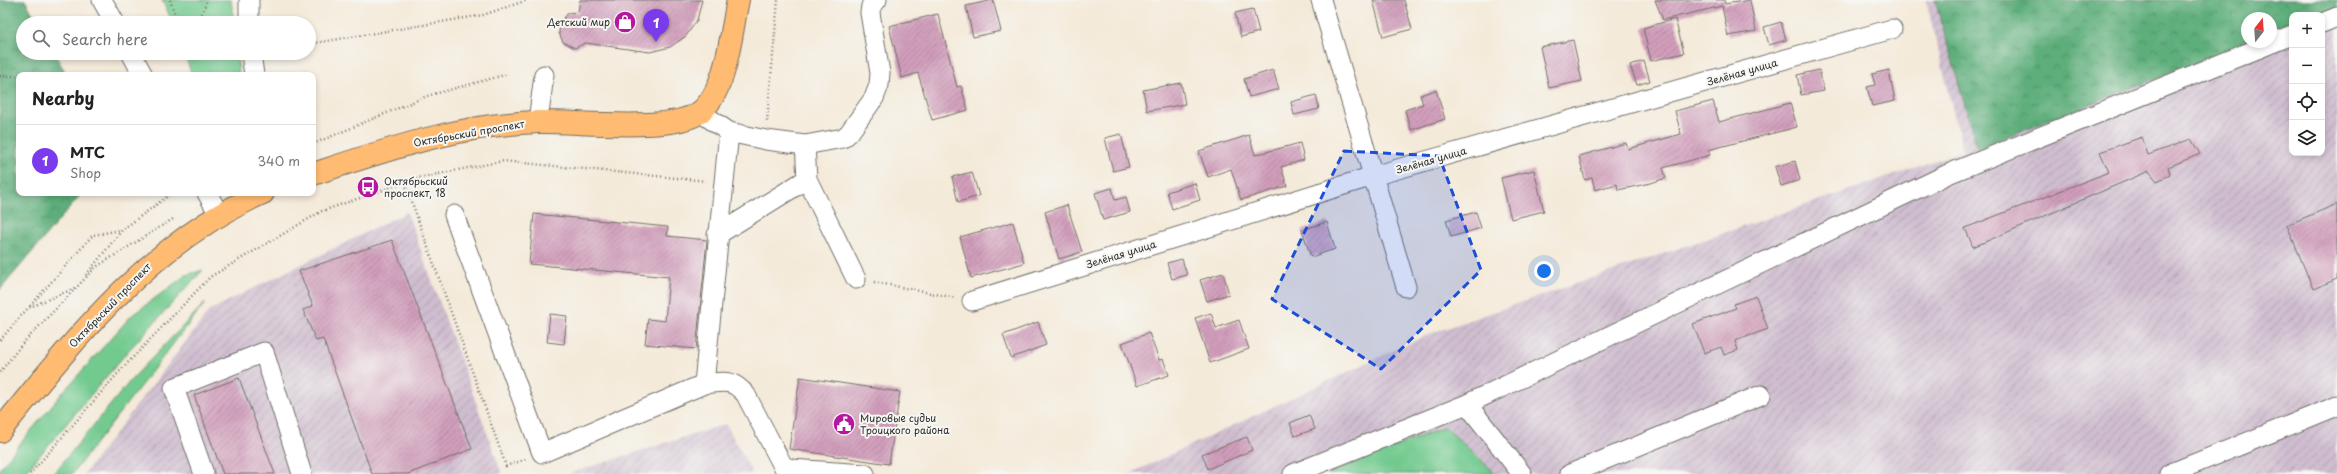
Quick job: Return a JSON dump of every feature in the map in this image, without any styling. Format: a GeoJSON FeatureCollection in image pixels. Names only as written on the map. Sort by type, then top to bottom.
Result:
{"type":"FeatureCollection","features":[{"type":"Feature","properties":{"kind":"main road"},"geometry":{"type":"LineString","coordinates":[[700,112],[713,99],[721,78],[738,0]]}},
{"type":"Feature","properties":{"kind":"main road","name":"Октябрьский проспект"},"geometry":{"type":"LineString","coordinates":[[316,173],[410,143],[495,126],[538,122],[660,123],[684,120],[700,112]]}},
{"type":"Feature","properties":{"kind":"main road","name":"Октябрьский проспект"},"geometry":{"type":"LineString","coordinates":[[0,431],[74,340],[151,262],[237,204],[256,196]]}},
{"type":"Feature","properties":{"kind":"street"},"geometry":{"type":"LineString","coordinates":[[102,0],[111,16]]}},
{"type":"Feature","properties":{"kind":"street"},"geometry":{"type":"LineString","coordinates":[[249,0],[249,16]]}},
{"type":"Feature","properties":{"kind":"street"},"geometry":{"type":"LineString","coordinates":[[700,112],[729,132],[766,140],[806,145],[842,138],[849,133],[874,98],[879,85],[880,73],[870,14],[871,6],[877,0]]}},
{"type":"Feature","properties":{"kind":"street"},"geometry":{"type":"LineString","coordinates":[[1321,0],[1406,287]]}},
{"type":"Feature","properties":{"kind":"street"},"geometry":{"type":"LineString","coordinates":[[2325,22],[2337,17]]}},
{"type":"Feature","properties":{"kind":"street","name":"Зелёная улица"},"geometry":{"type":"LineString","coordinates":[[972,301],[1373,176],[1892,30]]}},
{"type":"Feature","properties":{"kind":"street"},"geometry":{"type":"LineString","coordinates":[[1293,474],[1467,404],[1948,174],[2289,36]]}},
{"type":"Feature","properties":{"kind":"street"},"geometry":{"type":"LineString","coordinates":[[135,60],[141,72]]}},
{"type":"Feature","properties":{"kind":"street"},"geometry":{"type":"LineString","coordinates":[[252,60],[254,72]]}},
{"type":"Feature","properties":{"kind":"street"},"geometry":{"type":"LineString","coordinates":[[538,122],[544,75]]}},
{"type":"Feature","properties":{"kind":"street"},"geometry":{"type":"LineString","coordinates":[[704,384],[717,235],[729,132]]}},
{"type":"Feature","properties":{"kind":"street"},"geometry":{"type":"LineString","coordinates":[[806,145],[807,180],[856,279]]}},
{"type":"Feature","properties":{"kind":"street"},"geometry":{"type":"LineString","coordinates":[[717,235],[807,180]]}},
{"type":"Feature","properties":{"kind":"street"},"geometry":{"type":"LineString","coordinates":[[209,196],[220,216]]}},
{"type":"Feature","properties":{"kind":"street"},"geometry":{"type":"LineString","coordinates":[[454,215],[542,453],[704,384],[725,381],[737,385],[746,395],[783,466],[791,469],[865,474]]}},
{"type":"Feature","properties":{"kind":"street"},"geometry":{"type":"LineString","coordinates":[[204,474],[174,388],[264,352],[302,474]]}},
{"type":"Feature","properties":{"kind":"street"},"geometry":{"type":"LineString","coordinates":[[1570,474],[1761,395]]}},
{"type":"Feature","properties":{"kind":"street"},"geometry":{"type":"LineString","coordinates":[[1467,404],[1522,474]]}},
{"type":"Feature","properties":{"kind":"street"},"geometry":{"type":"LineString","coordinates":[[2169,474],[2337,406]]}},
{"type":"Feature","properties":{"kind":"path"},"geometry":{"type":"LineString","coordinates":[[170,0],[176,16]]}},
{"type":"Feature","properties":{"kind":"path"},"geometry":{"type":"LineString","coordinates":[[201,16],[207,0]]}},
{"type":"Feature","properties":{"kind":"path"},"geometry":{"type":"LineString","coordinates":[[316,43],[484,15],[528,0]]}},
{"type":"Feature","properties":{"kind":"path"},"geometry":{"type":"LineString","coordinates":[[766,140],[778,0]]}},
{"type":"Feature","properties":{"kind":"path"},"geometry":{"type":"LineString","coordinates":[[316,143],[427,96],[508,74]]}},
{"type":"Feature","properties":{"kind":"path"},"geometry":{"type":"LineString","coordinates":[[0,76],[16,76]]}},
{"type":"Feature","properties":{"kind":"path"},"geometry":{"type":"LineString","coordinates":[[30,474],[120,371],[210,277],[322,211],[405,183],[503,161],[723,182]]}},
{"type":"Feature","properties":{"kind":"path"},"geometry":{"type":"LineString","coordinates":[[405,183],[506,466],[542,453]]}},
{"type":"Feature","properties":{"kind":"path"},"geometry":{"type":"LineString","coordinates":[[28,308],[77,287],[122,230],[168,196]]}},
{"type":"Feature","properties":{"kind":"path"},"geometry":{"type":"LineString","coordinates":[[0,372],[23,343],[96,267],[176,218]]}},
{"type":"Feature","properties":{"kind":"path"},"geometry":{"type":"LineString","coordinates":[[0,340],[94,235],[122,230]]}},
{"type":"Feature","properties":{"kind":"path"},"geometry":{"type":"LineString","coordinates":[[856,279],[972,301]]}},
{"type":"Feature","properties":{"kind":"highlighted area"},"geometry":{"type":"Polygon","coordinates":[[[1344,151],[1439,156],[1481,270],[1381,369],[1272,299],[1344,151]]]}},
{"type":"Feature","properties":{"kind":"shaded area"},"geometry":{"type":"Polygon","coordinates":[[[1926,0],[2337,0],[2337,474],[1129,474],[1429,334],[1963,151],[1926,0]]]}},
{"type":"Feature","properties":{"kind":"shaded area"},"geometry":{"type":"Polygon","coordinates":[[[407,212],[502,474],[84,474],[210,310],[407,212]]]}},
{"type":"Feature","properties":{"kind":"shaded area"},"geometry":{"type":"Polygon","coordinates":[[[726,424],[753,474],[568,474],[624,456],[726,424]]]}},
{"type":"Feature","properties":{"kind":"green space"},"geometry":{"type":"Polygon","coordinates":[[[0,0],[25,0],[34,16],[16,16],[16,60],[58,60],[65,72],[16,72],[16,196],[79,196],[0,290],[0,0]]]}},
{"type":"Feature","properties":{"kind":"green space"},"geometry":{"type":"Polygon","coordinates":[[[162,0],[231,0],[233,16],[170,16],[162,0]]]}},
{"type":"Feature","properties":{"kind":"green space"},"geometry":{"type":"Polygon","coordinates":[[[1935,0],[2337,0],[2337,9],[2325,14],[2325,12],[2289,12],[2289,27],[2277,32],[2277,12],[2241,12],[2241,46],[1977,148],[1935,0]]]}},
{"type":"Feature","properties":{"kind":"green space"},"geometry":{"type":"Polygon","coordinates":[[[187,60],[238,60],[239,72],[191,72],[187,60]]]}},
{"type":"Feature","properties":{"kind":"green space"},"geometry":{"type":"Polygon","coordinates":[[[203,270],[129,350],[24,474],[0,474],[0,468],[63,392],[131,316],[186,275],[203,270]]]}},
{"type":"Feature","properties":{"kind":"green space"},"geometry":{"type":"Polygon","coordinates":[[[205,303],[72,474],[53,474],[131,380],[205,303]]]}},
{"type":"Feature","properties":{"kind":"green space"},"geometry":{"type":"Polygon","coordinates":[[[1445,427],[1496,474],[1327,474],[1445,427]]]}},
{"type":"Feature","properties":{"kind":"building"},"geometry":{"type":"Polygon","coordinates":[[[580,0],[702,0],[697,20],[686,36],[670,47],[650,52],[585,43],[575,48],[563,42],[559,33],[560,23],[568,13],[578,12],[580,0]]]}},
{"type":"Feature","properties":{"kind":"building"},"geometry":{"type":"Polygon","coordinates":[[[993,0],[1001,31],[973,37],[966,6],[993,0]]]}},
{"type":"Feature","properties":{"kind":"building"},"geometry":{"type":"Polygon","coordinates":[[[1373,0],[1404,0],[1412,29],[1383,37],[1373,0]]]}},
{"type":"Feature","properties":{"kind":"building"},"geometry":{"type":"Polygon","coordinates":[[[1655,0],[1724,0],[1725,4],[1750,0],[1756,31],[1728,36],[1722,6],[1663,20],[1655,0]]]}},
{"type":"Feature","properties":{"kind":"building"},"geometry":{"type":"Polygon","coordinates":[[[1253,9],[1259,32],[1241,37],[1235,13],[1253,9]]]}},
{"type":"Feature","properties":{"kind":"building"},"geometry":{"type":"Polygon","coordinates":[[[938,14],[957,87],[961,86],[968,110],[932,120],[918,73],[902,78],[889,26],[938,14]]]}},
{"type":"Feature","properties":{"kind":"building"},"geometry":{"type":"Polygon","coordinates":[[[1675,19],[1684,53],[1651,61],[1643,28],[1675,19]]]}},
{"type":"Feature","properties":{"kind":"building"},"geometry":{"type":"Polygon","coordinates":[[[1781,22],[1786,40],[1769,45],[1764,27],[1781,22]]]}},
{"type":"Feature","properties":{"kind":"building"},"geometry":{"type":"Polygon","coordinates":[[[1573,40],[1582,81],[1549,88],[1540,47],[1573,40]]]}},
{"type":"Feature","properties":{"kind":"building"},"geometry":{"type":"Polygon","coordinates":[[[1644,61],[1650,81],[1637,85],[1630,65],[1644,61]]]}},
{"type":"Feature","properties":{"kind":"building"},"geometry":{"type":"Polygon","coordinates":[[[1273,70],[1279,89],[1249,97],[1244,79],[1273,70]]]}},
{"type":"Feature","properties":{"kind":"building"},"geometry":{"type":"Polygon","coordinates":[[[1819,70],[1824,91],[1801,95],[1797,75],[1819,70]]]}},
{"type":"Feature","properties":{"kind":"building"},"geometry":{"type":"Polygon","coordinates":[[[1889,70],[1895,101],[1872,106],[1867,87],[1875,85],[1872,74],[1889,70]]]}},
{"type":"Feature","properties":{"kind":"building"},"geometry":{"type":"Polygon","coordinates":[[[1181,83],[1185,104],[1147,111],[1143,90],[1181,83]]]}},
{"type":"Feature","properties":{"kind":"building"},"geometry":{"type":"Polygon","coordinates":[[[1436,90],[1445,119],[1411,130],[1405,110],[1423,104],[1420,95],[1436,90]]]}},
{"type":"Feature","properties":{"kind":"building"},"geometry":{"type":"Polygon","coordinates":[[[1316,95],[1319,109],[1294,115],[1291,102],[1316,95]]]}},
{"type":"Feature","properties":{"kind":"building"},"geometry":{"type":"Polygon","coordinates":[[[1713,101],[1719,122],[1790,103],[1797,127],[1708,150],[1710,155],[1663,168],[1666,178],[1651,183],[1618,190],[1617,184],[1595,190],[1592,178],[1585,180],[1579,156],[1626,143],[1628,149],[1681,134],[1675,111],[1713,101]]]}},
{"type":"Feature","properties":{"kind":"building"},"geometry":{"type":"Polygon","coordinates":[[[1121,134],[1129,167],[1113,171],[1105,138],[1121,134]]]}},
{"type":"Feature","properties":{"kind":"building"},"geometry":{"type":"Polygon","coordinates":[[[1249,135],[1255,155],[1300,143],[1304,160],[1281,167],[1287,186],[1241,200],[1231,169],[1208,177],[1199,151],[1249,135]]]}},
{"type":"Feature","properties":{"kind":"building"},"geometry":{"type":"Polygon","coordinates":[[[2142,137],[2148,155],[2191,139],[2200,154],[2168,167],[2170,175],[2157,181],[2149,171],[1973,247],[1965,228],[2109,172],[2100,152],[2142,137]]]}},
{"type":"Feature","properties":{"kind":"building"},"geometry":{"type":"Polygon","coordinates":[[[1795,161],[1800,180],[1781,186],[1775,167],[1795,161]]]}},
{"type":"Feature","properties":{"kind":"building"},"geometry":{"type":"Polygon","coordinates":[[[1534,170],[1544,211],[1511,219],[1501,178],[1534,170]]]}},
{"type":"Feature","properties":{"kind":"building"},"geometry":{"type":"Polygon","coordinates":[[[972,172],[979,196],[958,202],[952,177],[972,172]]]}},
{"type":"Feature","properties":{"kind":"building"},"geometry":{"type":"Polygon","coordinates":[[[1195,183],[1200,200],[1172,209],[1167,192],[1195,183]]]}},
{"type":"Feature","properties":{"kind":"building"},"geometry":{"type":"Polygon","coordinates":[[[1112,188],[1115,200],[1126,197],[1130,212],[1103,220],[1095,193],[1112,188]]]}},
{"type":"Feature","properties":{"kind":"building"},"geometry":{"type":"Polygon","coordinates":[[[2337,204],[2337,279],[2313,289],[2287,225],[2337,204]]]}},
{"type":"Feature","properties":{"kind":"building"},"geometry":{"type":"Polygon","coordinates":[[[1067,205],[1082,252],[1059,259],[1045,212],[1067,205]]]}},
{"type":"Feature","properties":{"kind":"building"},"geometry":{"type":"Polygon","coordinates":[[[1476,212],[1481,228],[1451,237],[1446,220],[1476,212]]]}},
{"type":"Feature","properties":{"kind":"building"},"geometry":{"type":"Polygon","coordinates":[[[534,214],[668,227],[667,236],[707,240],[696,349],[645,344],[648,319],[665,321],[669,277],[529,264],[534,214]]]}},
{"type":"Feature","properties":{"kind":"building"},"geometry":{"type":"Polygon","coordinates":[[[1013,222],[1024,263],[971,278],[960,237],[1013,222]]]}},
{"type":"Feature","properties":{"kind":"building"},"geometry":{"type":"Polygon","coordinates":[[[1327,222],[1335,249],[1311,257],[1302,230],[1327,222]]]}},
{"type":"Feature","properties":{"kind":"building"},"geometry":{"type":"Polygon","coordinates":[[[392,240],[472,449],[408,474],[372,474],[323,339],[316,341],[303,310],[313,306],[299,271],[392,240]]]}},
{"type":"Feature","properties":{"kind":"building"},"geometry":{"type":"Polygon","coordinates":[[[1182,259],[1187,275],[1172,279],[1167,263],[1182,259]]]}},
{"type":"Feature","properties":{"kind":"building"},"geometry":{"type":"Polygon","coordinates":[[[1223,273],[1229,294],[1207,301],[1200,280],[1223,273]]]}},
{"type":"Feature","properties":{"kind":"building"},"geometry":{"type":"Polygon","coordinates":[[[1756,296],[1768,329],[1735,341],[1738,350],[1724,355],[1721,347],[1704,353],[1693,324],[1736,308],[1734,304],[1756,296]]]}},
{"type":"Feature","properties":{"kind":"building"},"geometry":{"type":"Polygon","coordinates":[[[1211,313],[1216,328],[1239,320],[1249,349],[1210,363],[1195,318],[1211,313]]]}},
{"type":"Feature","properties":{"kind":"building"},"geometry":{"type":"Polygon","coordinates":[[[550,314],[567,316],[564,344],[547,342],[550,314]]]}},
{"type":"Feature","properties":{"kind":"building"},"geometry":{"type":"Polygon","coordinates":[[[1038,322],[1046,345],[1011,358],[1003,335],[1038,322]]]}},
{"type":"Feature","properties":{"kind":"building"},"geometry":{"type":"Polygon","coordinates":[[[1149,333],[1159,360],[1163,359],[1169,375],[1137,386],[1122,343],[1149,333]]]}},
{"type":"Feature","properties":{"kind":"building"},"geometry":{"type":"Polygon","coordinates":[[[800,377],[900,392],[889,464],[789,449],[800,377]]]}},
{"type":"Feature","properties":{"kind":"building"},"geometry":{"type":"Polygon","coordinates":[[[239,378],[275,474],[223,474],[194,395],[239,378]]]}},
{"type":"Feature","properties":{"kind":"building"},"geometry":{"type":"Polygon","coordinates":[[[1309,415],[1315,429],[1295,436],[1290,423],[1309,415]]]}},
{"type":"Feature","properties":{"kind":"building"},"geometry":{"type":"Polygon","coordinates":[[[1247,437],[1252,450],[1208,469],[1202,454],[1247,437]]]}},
{"type":"Feature","properties":{"kind":"place","name":"Детский мир"},"geometry":{"type":"Point","coordinates":[625,22]}},
{"type":"Feature","properties":{"kind":"place","name":"МТС"},"geometry":{"type":"Point","coordinates":[656,42]}},
{"type":"Feature","properties":{"kind":"place","name":"Октябрьский проспект, 18"},"geometry":{"type":"Point","coordinates":[368,187]}},
{"type":"Feature","properties":{"kind":"place","name":"Мировые судьи Троицкого района"},"geometry":{"type":"Point","coordinates":[844,424]}}]}
